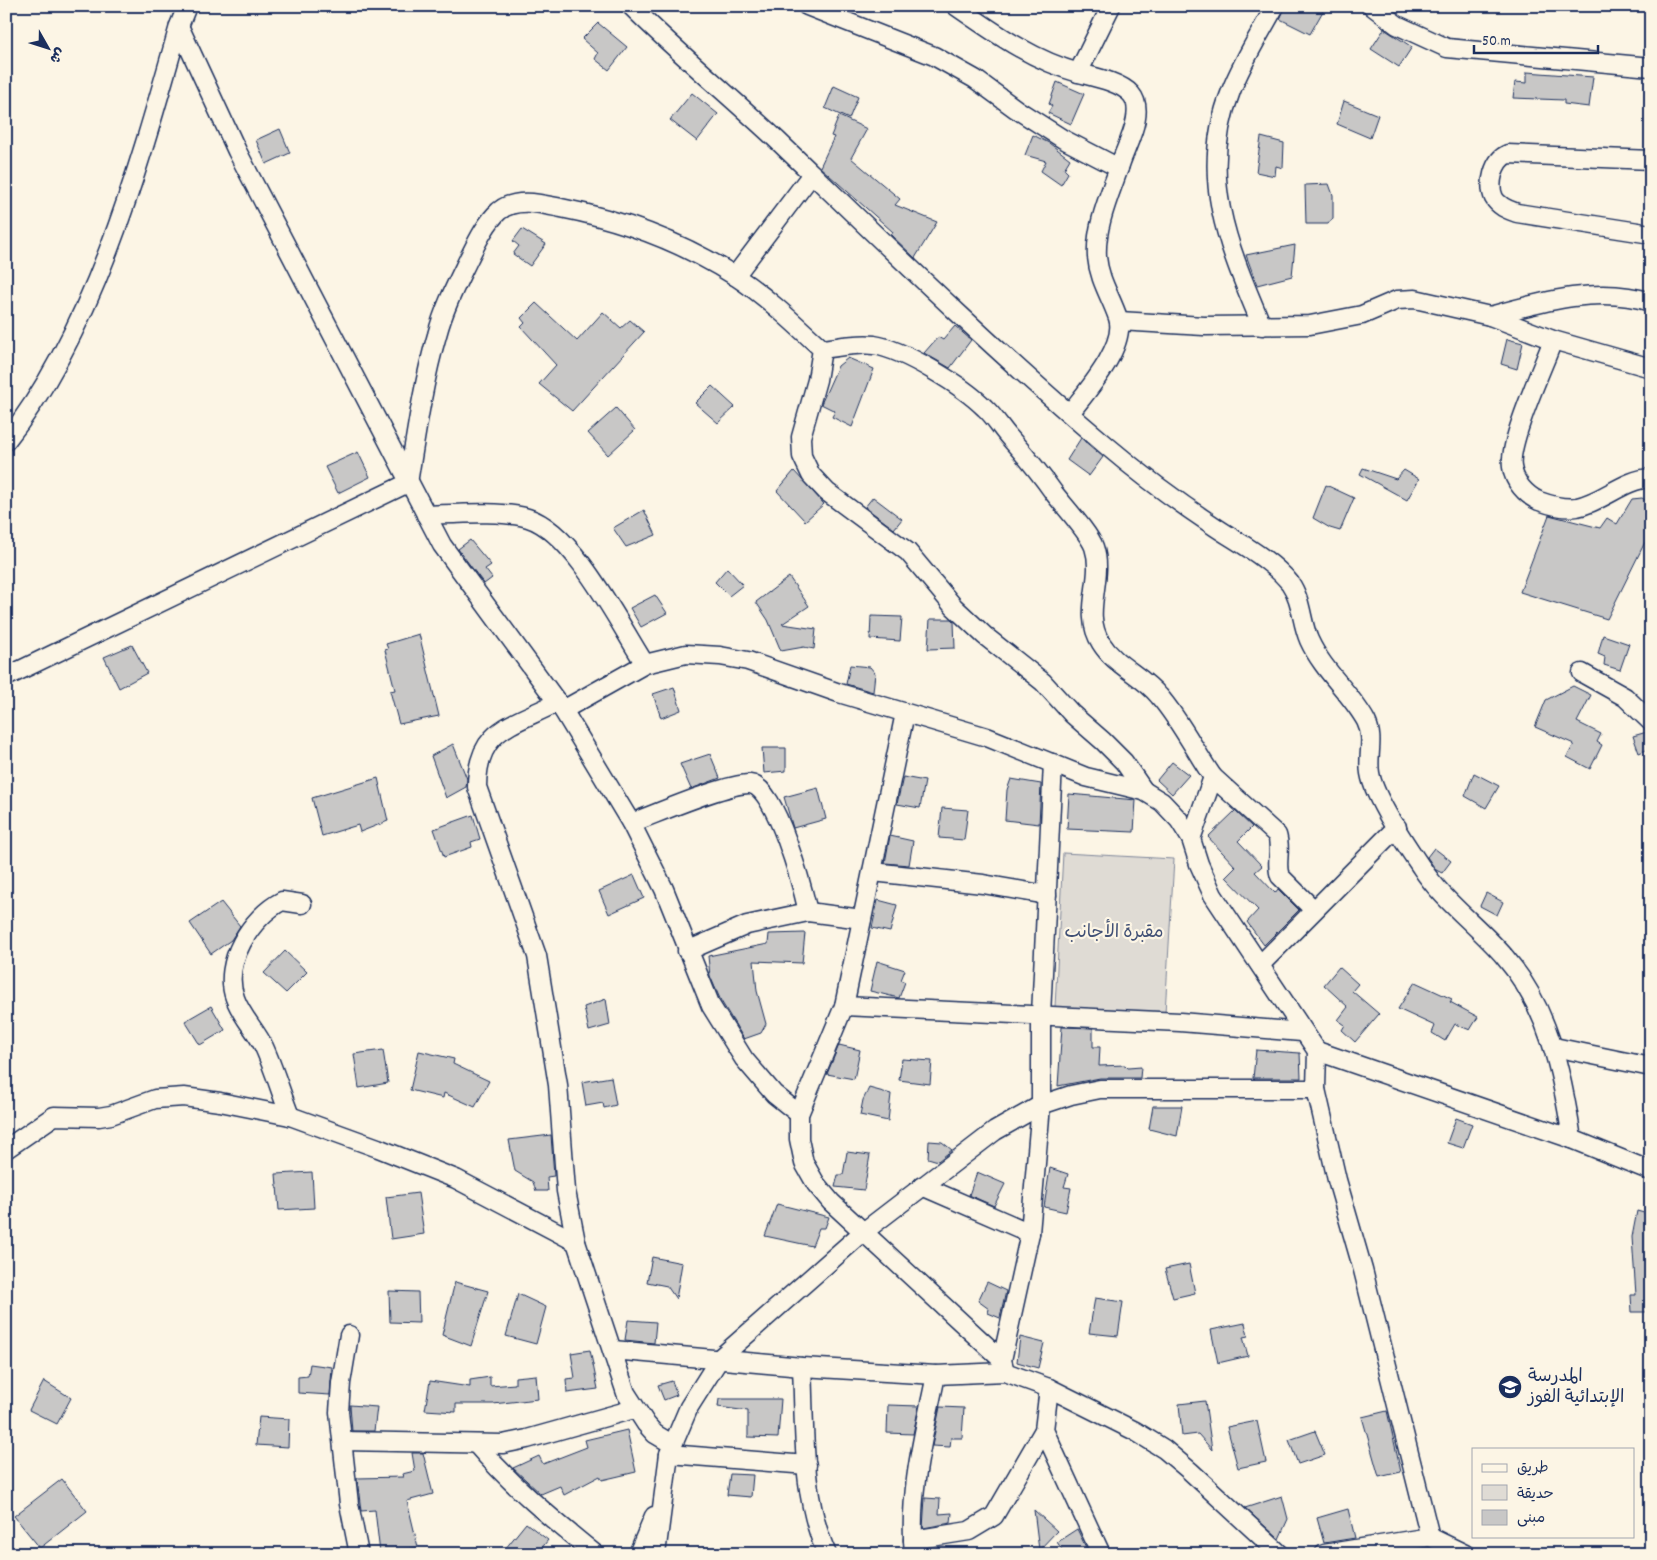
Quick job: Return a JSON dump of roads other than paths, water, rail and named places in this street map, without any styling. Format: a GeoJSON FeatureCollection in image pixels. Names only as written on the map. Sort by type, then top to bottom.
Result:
{"type":"FeatureCollection","features":[{"type":"Feature","properties":{"kind":"street"},"geometry":{"type":"LineString","coordinates":[[6,441],[30,412],[61,357],[93,285],[129,192],[179,26],[187,6]]}},
{"type":"Feature","properties":{"kind":"street"},"geometry":{"type":"LineString","coordinates":[[631,6],[812,174],[960,317],[1070,413],[1176,500],[1266,562],[1287,580],[1297,594],[1310,642],[1327,671],[1357,707],[1368,725],[1372,740],[1370,771],[1374,788],[1396,828],[1422,870],[1445,897],[1504,956],[1525,983],[1554,1047],[1565,1093],[1572,1139]]}},
{"type":"Feature","properties":{"kind":"street"},"geometry":{"type":"LineString","coordinates":[[807,6],[934,56],[975,79],[1016,109],[1063,139],[1119,168]]}},
{"type":"Feature","properties":{"kind":"street"},"geometry":{"type":"LineString","coordinates":[[956,6],[979,13],[1034,57],[1112,84],[1129,92],[1135,100],[1135,120],[1102,221],[1097,257],[1106,291],[1119,321],[1119,335],[1112,353],[1070,413]]}},
{"type":"Feature","properties":{"kind":"street"},"geometry":{"type":"LineString","coordinates":[[1078,73],[1111,6]]}},
{"type":"Feature","properties":{"kind":"street"},"geometry":{"type":"LineString","coordinates":[[1262,326],[1223,226],[1217,190],[1216,159],[1221,126],[1230,92],[1275,6]]}},
{"type":"Feature","properties":{"kind":"street"},"geometry":{"type":"LineString","coordinates":[[1372,6],[1397,25],[1447,48],[1651,67]]}},
{"type":"Feature","properties":{"kind":"street"},"geometry":{"type":"LineString","coordinates":[[179,26],[237,151],[408,483],[442,545],[561,706],[631,823],[664,889],[687,951],[711,1006],[744,1059],[774,1094],[800,1114]]}},
{"type":"Feature","properties":{"kind":"street"},"geometry":{"type":"LineString","coordinates":[[1651,160],[1508,154],[1498,160],[1494,167],[1492,192],[1501,206],[1517,213],[1651,234]]}},
{"type":"Feature","properties":{"kind":"street"},"geometry":{"type":"LineString","coordinates":[[735,276],[812,174]]}},
{"type":"Feature","properties":{"kind":"street"},"geometry":{"type":"LineString","coordinates":[[408,483],[437,334],[456,285],[475,246],[490,222],[511,204],[526,203],[600,216],[647,231],[735,276],[788,317],[822,349]]}},
{"type":"Feature","properties":{"kind":"street"},"geometry":{"type":"LineString","coordinates":[[1490,316],[1557,298],[1615,295],[1636,297],[1651,302]]}},
{"type":"Feature","properties":{"kind":"street"},"geometry":{"type":"LineString","coordinates":[[1119,321],[1204,326],[1310,325],[1339,321],[1362,315],[1397,300],[1415,299],[1490,316],[1553,340],[1651,368]]}},
{"type":"Feature","properties":{"kind":"street"},"geometry":{"type":"LineString","coordinates":[[1553,340],[1515,438],[1511,466],[1516,482],[1532,498],[1549,505],[1576,507],[1600,499],[1641,478],[1651,478]]}},
{"type":"Feature","properties":{"kind":"street"},"geometry":{"type":"LineString","coordinates":[[822,349],[853,345],[875,345],[897,352],[954,384],[985,407],[1033,464],[1094,545],[1098,570],[1092,602],[1093,622],[1100,642],[1113,658],[1144,680],[1159,695],[1176,718],[1213,777],[1277,835],[1280,844],[1278,872],[1314,910]]}},
{"type":"Feature","properties":{"kind":"street"},"geometry":{"type":"LineString","coordinates":[[822,349],[817,380],[801,437],[802,456],[811,475],[827,492],[908,552],[954,607],[985,636],[1043,682],[1072,714],[1103,740],[1124,762],[1144,791]]}},
{"type":"Feature","properties":{"kind":"street"},"geometry":{"type":"LineString","coordinates":[[6,677],[408,483]]}},
{"type":"Feature","properties":{"kind":"street"},"geometry":{"type":"LineString","coordinates":[[426,514],[494,514],[528,518],[548,528],[565,542],[587,571],[645,664]]}},
{"type":"Feature","properties":{"kind":"street"},"geometry":{"type":"LineString","coordinates":[[807,1464],[671,1449],[634,1409],[626,1393],[576,1242],[566,1190],[558,1085],[537,956],[477,787],[479,760],[484,747],[493,736],[561,706],[645,664],[686,654],[748,661],[905,713],[987,737],[1086,777],[1144,791],[1162,802],[1179,820],[1191,839],[1199,864],[1214,895],[1316,1051],[1572,1139],[1651,1171]]}},
{"type":"Feature","properties":{"kind":"street"},"geometry":{"type":"LineString","coordinates":[[1582,673],[1625,697],[1651,722]]}},
{"type":"Feature","properties":{"kind":"street"},"geometry":{"type":"LineString","coordinates":[[905,713],[844,1006],[800,1114],[799,1139],[804,1163],[816,1184],[862,1232],[1003,1366],[1135,1430],[1164,1449],[1280,1554]]}},
{"type":"Feature","properties":{"kind":"street"},"geometry":{"type":"LineString","coordinates":[[1003,1366],[1030,1233],[1041,1105],[1041,1015],[1053,763]]}},
{"type":"Feature","properties":{"kind":"street"},"geometry":{"type":"LineString","coordinates":[[1191,839],[1213,777]]}},
{"type":"Feature","properties":{"kind":"street"},"geometry":{"type":"LineString","coordinates":[[631,823],[722,790],[750,784],[756,786],[765,794],[794,856],[808,912]]}},
{"type":"Feature","properties":{"kind":"street"},"geometry":{"type":"LineString","coordinates":[[1260,965],[1396,828]]}},
{"type":"Feature","properties":{"kind":"street"},"geometry":{"type":"LineString","coordinates":[[873,872],[983,884],[1047,895]]}},
{"type":"Feature","properties":{"kind":"street"},"geometry":{"type":"LineString","coordinates":[[290,1116],[265,1049],[234,997],[232,974],[238,953],[251,928],[261,916],[282,901],[302,904]]}},
{"type":"Feature","properties":{"kind":"street"},"geometry":{"type":"LineString","coordinates":[[687,951],[746,924],[808,912],[862,919]]}},
{"type":"Feature","properties":{"kind":"street"},"geometry":{"type":"LineString","coordinates":[[844,1006],[1180,1022],[1302,1032]]}},
{"type":"Feature","properties":{"kind":"street"},"geometry":{"type":"LineString","coordinates":[[1554,1047],[1651,1067]]}},
{"type":"Feature","properties":{"kind":"street"},"geometry":{"type":"LineString","coordinates":[[1316,1051],[1316,1089],[1337,1180],[1437,1545]]}},
{"type":"Feature","properties":{"kind":"street"},"geometry":{"type":"LineString","coordinates":[[656,1554],[662,1497],[671,1449],[690,1407],[720,1358],[862,1232],[996,1131],[1041,1105],[1071,1095],[1100,1089],[1316,1089]]}},
{"type":"Feature","properties":{"kind":"street"},"geometry":{"type":"LineString","coordinates":[[6,1149],[54,1116],[99,1117],[155,1099],[184,1097],[290,1116],[378,1148],[456,1179],[576,1242]]}},
{"type":"Feature","properties":{"kind":"street"},"geometry":{"type":"LineString","coordinates":[[922,1186],[1030,1233]]}},
{"type":"Feature","properties":{"kind":"street"},"geometry":{"type":"LineString","coordinates":[[349,1335],[341,1383],[339,1412],[350,1504],[359,1554]]}},
{"type":"Feature","properties":{"kind":"street"},"geometry":{"type":"LineString","coordinates":[[613,1350],[720,1358],[802,1367],[936,1375],[1003,1366]]}},
{"type":"Feature","properties":{"kind":"street"},"geometry":{"type":"LineString","coordinates":[[802,1367],[807,1464],[812,1510],[818,1535],[827,1554]]}},
{"type":"Feature","properties":{"kind":"street"},"geometry":{"type":"LineString","coordinates":[[936,1375],[916,1476],[912,1510],[913,1547],[969,1531],[994,1516],[1044,1430],[1049,1388]]}},
{"type":"Feature","properties":{"kind":"street"},"geometry":{"type":"LineString","coordinates":[[342,1441],[502,1444],[527,1439],[634,1409]]}},
{"type":"Feature","properties":{"kind":"street"},"geometry":{"type":"LineString","coordinates":[[1044,1430],[1101,1554]]}},
{"type":"Feature","properties":{"kind":"street"},"geometry":{"type":"LineString","coordinates":[[476,1444],[502,1475],[595,1554]]}},
{"type":"Feature","properties":{"kind":"street"},"geometry":{"type":"LineString","coordinates":[[638,1554],[662,1497]]}},
{"type":"Feature","properties":{"kind":"street"},"geometry":{"type":"LineString","coordinates":[[1324,1554],[1437,1545],[1465,1554]]}},
{"type":"Feature","properties":{"kind":"place","name":"المدرسة الإبتدائية الفوز"},"geometry":{"type":"Point","coordinates":[1510,1387]}},
{"type":"Feature","properties":{"kind":"park label","name":"مقبرة الأجانب"},"geometry":{"type":"Point","coordinates":[1114,933]}}]}
